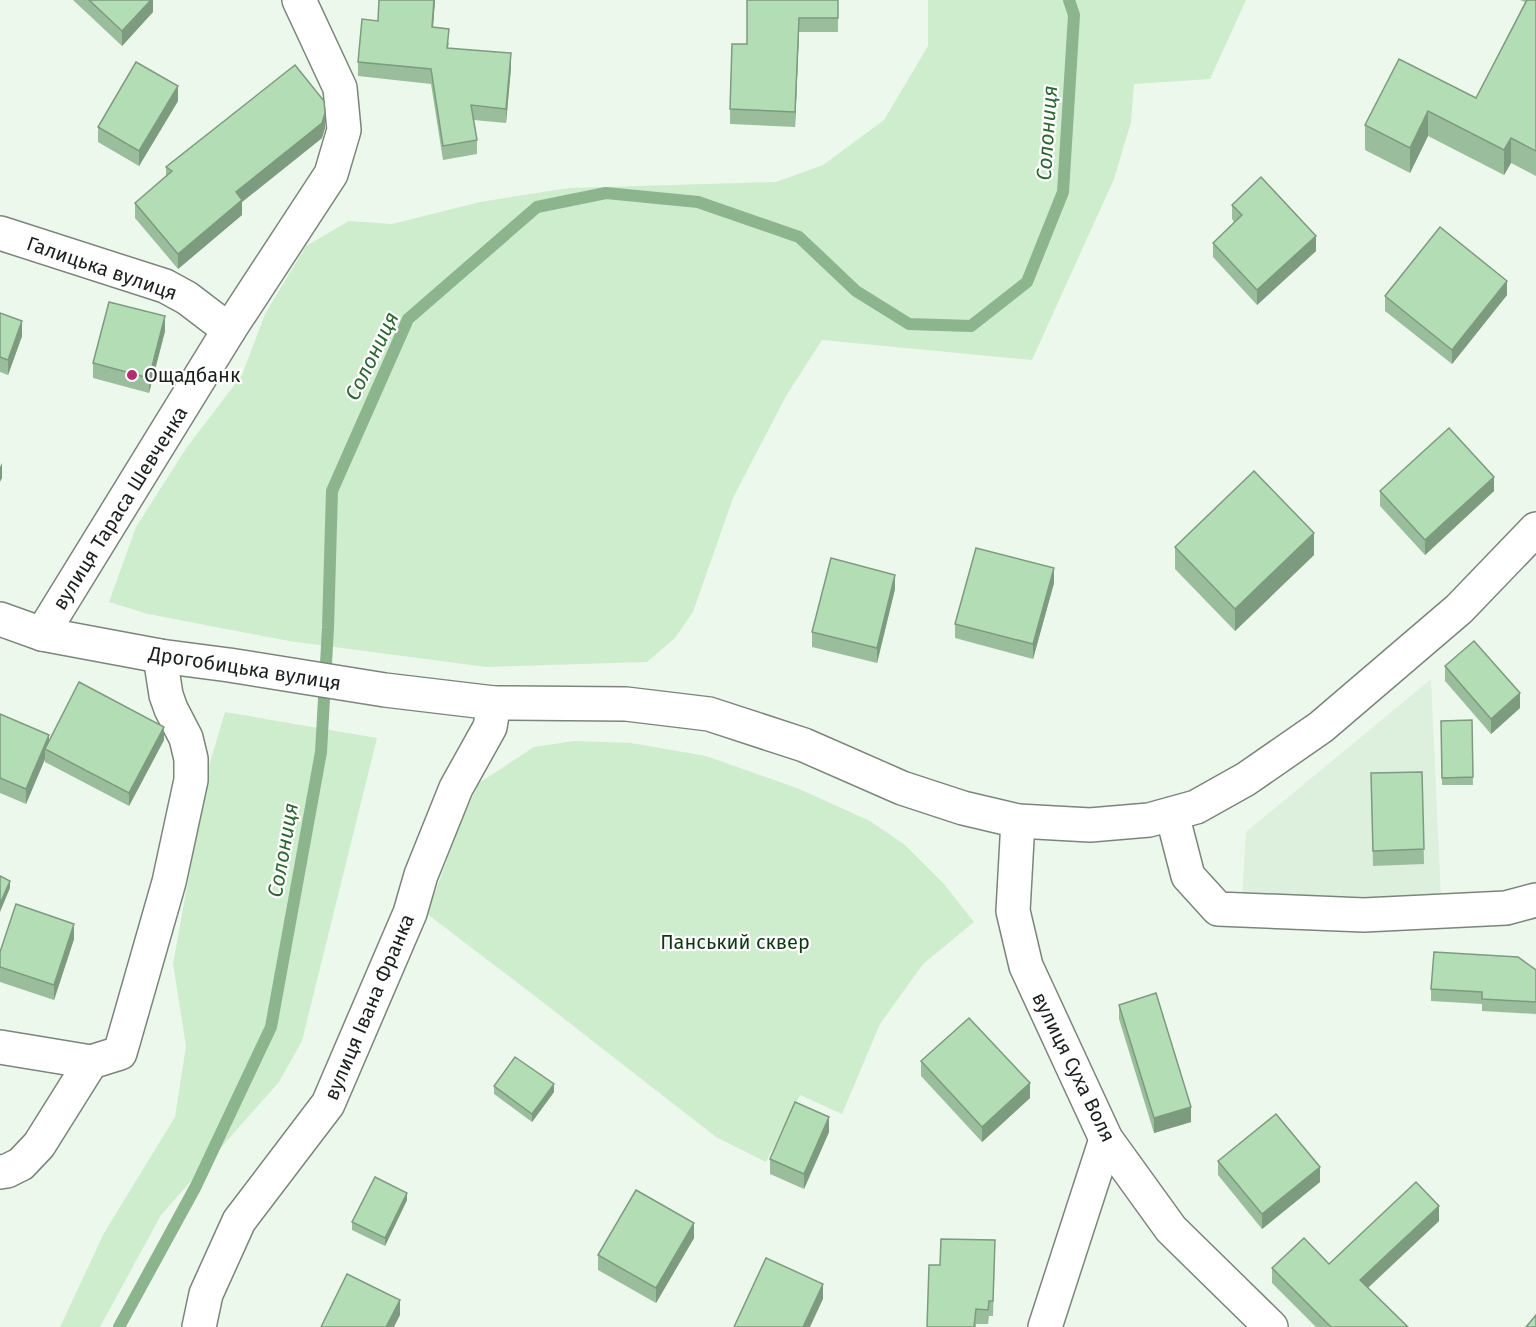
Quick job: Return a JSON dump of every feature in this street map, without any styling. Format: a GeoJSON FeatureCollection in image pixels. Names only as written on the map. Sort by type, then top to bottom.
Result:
{"type":"FeatureCollection","features":[{"type":"Feature","properties":{"kind":"street","name":"вулиця Тараса Шевченка"},"geometry":{"type":"LineString","coordinates":[[42,634],[229,330],[332,174],[344,130],[340,88],[299,0]]}},
{"type":"Feature","properties":{"kind":"street","name":"Галицька вулиця"},"geometry":{"type":"LineString","coordinates":[[0,234],[165,286],[187,298],[229,330]]}},
{"type":"Feature","properties":{"kind":"street","name":"Дрогобицька вулиця"},"geometry":{"type":"LineString","coordinates":[[0,619],[42,634],[160,656],[385,690],[494,703],[626,704],[709,714],[804,745],[902,788],[963,808],[1018,821],[1090,825],[1149,820],[1196,807],[1246,778],[1321,728],[1459,609],[1536,530]]}},
{"type":"Feature","properties":{"kind":"street"},"geometry":{"type":"LineString","coordinates":[[0,1047],[91,1062],[120,1053],[169,882],[191,780],[191,759],[186,738],[166,695],[160,656]]}},
{"type":"Feature","properties":{"kind":"street","name":"вулиця Івана Франка"},"geometry":{"type":"LineString","coordinates":[[199,1327],[206,1294],[239,1221],[328,1104],[410,913],[421,875],[456,788],[490,727],[494,703]]}},
{"type":"Feature","properties":{"kind":"street"},"geometry":{"type":"LineString","coordinates":[[1172,814],[1188,876],[1218,909],[1364,915],[1506,908],[1536,900]]}},
{"type":"Feature","properties":{"kind":"street","name":"вулиця Суха Воля"},"geometry":{"type":"LineString","coordinates":[[1018,821],[1013,911],[1026,966],[1106,1139],[1171,1228],[1271,1327]]}},
{"type":"Feature","properties":{"kind":"street"},"geometry":{"type":"LineString","coordinates":[[0,1172],[21,1164],[39,1145],[91,1062]]}},
{"type":"Feature","properties":{"kind":"street"},"geometry":{"type":"LineString","coordinates":[[1046,1327],[1106,1139]]}},
{"type":"Feature","properties":{"kind":"shaded area"},"geometry":{"type":"Polygon","coordinates":[[[1431,679],[1441,899],[1242,901],[1246,832],[1431,679]]]}},
{"type":"Feature","properties":{"kind":"green space"},"geometry":{"type":"Polygon","coordinates":[[[928,0],[1246,0],[1210,79],[1134,84],[1131,122],[1114,179],[1032,360],[822,340],[786,396],[733,498],[693,612],[675,638],[647,662],[486,667],[289,641],[148,614],[109,602],[136,527],[187,447],[242,375],[265,314],[306,246],[349,221],[392,224],[480,202],[569,188],[776,182],[823,165],[884,120],[928,46],[928,0]]]}},
{"type":"Feature","properties":{"kind":"green space"},"geometry":{"type":"Polygon","coordinates":[[[225,712],[377,738],[302,1041],[279,1082],[161,1215],[100,1327],[60,1327],[104,1233],[175,1117],[186,1046],[173,964],[209,766],[225,712]]]}},
{"type":"Feature","properties":{"kind":"green space","name":"Панський сквер"},"geometry":{"type":"Polygon","coordinates":[[[574,741],[631,743],[706,756],[797,788],[870,821],[905,845],[944,884],[974,922],[923,964],[880,1024],[842,1114],[800,1095],[766,1162],[716,1137],[427,914],[461,822],[479,783],[534,747],[574,741]]]}},
{"type":"Feature","properties":{"kind":"building"},"geometry":{"type":"Polygon","coordinates":[[[89,0],[151,0],[122,31],[89,0]]]}},
{"type":"Feature","properties":{"kind":"building"},"geometry":{"type":"Polygon","coordinates":[[[379,0],[434,0],[432,27],[449,29],[447,48],[511,53],[506,109],[471,105],[477,140],[443,146],[431,69],[358,62],[362,19],[378,21],[379,0]]]}},
{"type":"Feature","properties":{"kind":"building"},"geometry":{"type":"Polygon","coordinates":[[[747,0],[838,0],[838,18],[799,18],[795,112],[730,109],[732,44],[747,44],[747,0]]]}},
{"type":"Feature","properties":{"kind":"building"},"geometry":{"type":"Polygon","coordinates":[[[1527,0],[1536,0],[1536,151],[1511,138],[1504,150],[1428,111],[1410,148],[1365,125],[1399,59],[1476,98],[1527,0]]]}},
{"type":"Feature","properties":{"kind":"building"},"geometry":{"type":"Polygon","coordinates":[[[136,62],[178,86],[139,151],[98,127],[136,62]]]}},
{"type":"Feature","properties":{"kind":"building"},"geometry":{"type":"Polygon","coordinates":[[[295,65],[324,101],[325,113],[322,123],[236,192],[242,200],[178,254],[135,203],[172,171],[166,167],[295,65]]]}},
{"type":"Feature","properties":{"kind":"building"},"geometry":{"type":"Polygon","coordinates":[[[1261,177],[1316,236],[1257,290],[1213,243],[1242,215],[1232,205],[1261,177]]]}},
{"type":"Feature","properties":{"kind":"building"},"geometry":{"type":"Polygon","coordinates":[[[1440,227],[1507,281],[1452,350],[1385,296],[1440,227]]]}},
{"type":"Feature","properties":{"kind":"building"},"geometry":{"type":"Polygon","coordinates":[[[109,302],[165,316],[149,378],[93,363],[109,302]]]}},
{"type":"Feature","properties":{"kind":"building"},"geometry":{"type":"Polygon","coordinates":[[[0,313],[22,321],[8,360],[0,357],[0,313]]]}},
{"type":"Feature","properties":{"kind":"building"},"geometry":{"type":"Polygon","coordinates":[[[1449,428],[1494,477],[1425,540],[1380,491],[1449,428]]]}},
{"type":"Feature","properties":{"kind":"building"},"geometry":{"type":"Polygon","coordinates":[[[1254,471],[1314,533],[1235,609],[1175,547],[1254,471]]]}},
{"type":"Feature","properties":{"kind":"building"},"geometry":{"type":"Polygon","coordinates":[[[976,548],[1054,568],[1033,644],[955,624],[976,548]]]}},
{"type":"Feature","properties":{"kind":"building"},"geometry":{"type":"Polygon","coordinates":[[[831,558],[895,575],[877,648],[812,632],[831,558]]]}},
{"type":"Feature","properties":{"kind":"building"},"geometry":{"type":"Polygon","coordinates":[[[1474,641],[1520,693],[1491,719],[1445,666],[1474,641]]]}},
{"type":"Feature","properties":{"kind":"building"},"geometry":{"type":"Polygon","coordinates":[[[79,682],[164,727],[129,793],[45,749],[79,682]]]}},
{"type":"Feature","properties":{"kind":"building"},"geometry":{"type":"Polygon","coordinates":[[[0,714],[49,735],[26,789],[0,778],[0,714]]]}},
{"type":"Feature","properties":{"kind":"building"},"geometry":{"type":"Polygon","coordinates":[[[1472,720],[1473,777],[1442,778],[1441,721],[1472,720]]]}},
{"type":"Feature","properties":{"kind":"building"},"geometry":{"type":"Polygon","coordinates":[[[1422,772],[1424,849],[1373,851],[1371,773],[1422,772]]]}},
{"type":"Feature","properties":{"kind":"building"},"geometry":{"type":"Polygon","coordinates":[[[0,876],[10,881],[0,904],[0,876]]]}},
{"type":"Feature","properties":{"kind":"building"},"geometry":{"type":"Polygon","coordinates":[[[16,904],[74,924],[54,985],[0,967],[0,952],[16,904]]]}},
{"type":"Feature","properties":{"kind":"building"},"geometry":{"type":"Polygon","coordinates":[[[1434,952],[1518,957],[1536,970],[1536,1002],[1482,999],[1482,992],[1431,989],[1434,952]]]}},
{"type":"Feature","properties":{"kind":"building"},"geometry":{"type":"Polygon","coordinates":[[[1156,993],[1191,1107],[1154,1118],[1119,1005],[1156,993]]]}},
{"type":"Feature","properties":{"kind":"building"},"geometry":{"type":"Polygon","coordinates":[[[969,1018],[1030,1083],[982,1127],[921,1061],[969,1018]]]}},
{"type":"Feature","properties":{"kind":"building"},"geometry":{"type":"Polygon","coordinates":[[[515,1057],[554,1084],[532,1114],[494,1086],[515,1057]]]}},
{"type":"Feature","properties":{"kind":"building"},"geometry":{"type":"Polygon","coordinates":[[[795,1102],[829,1117],[804,1174],[770,1159],[795,1102]]]}},
{"type":"Feature","properties":{"kind":"building"},"geometry":{"type":"Polygon","coordinates":[[[1276,1114],[1320,1167],[1262,1214],[1218,1161],[1276,1114]]]}},
{"type":"Feature","properties":{"kind":"building"},"geometry":{"type":"Polygon","coordinates":[[[375,1177],[407,1193],[385,1238],[352,1222],[375,1177]]]}},
{"type":"Feature","properties":{"kind":"building"},"geometry":{"type":"Polygon","coordinates":[[[1416,1182],[1439,1206],[1360,1280],[1408,1327],[1331,1327],[1272,1268],[1304,1238],[1329,1264],[1416,1182]]]}},
{"type":"Feature","properties":{"kind":"building"},"geometry":{"type":"Polygon","coordinates":[[[636,1190],[694,1223],[656,1288],[598,1255],[636,1190]]]}},
{"type":"Feature","properties":{"kind":"building"},"geometry":{"type":"Polygon","coordinates":[[[941,1239],[995,1240],[993,1301],[989,1301],[988,1310],[976,1309],[974,1327],[927,1327],[929,1265],[940,1265],[941,1239]]]}},
{"type":"Feature","properties":{"kind":"building"},"geometry":{"type":"Polygon","coordinates":[[[766,1258],[823,1284],[803,1327],[734,1327],[766,1258]]]}},
{"type":"Feature","properties":{"kind":"building"},"geometry":{"type":"Polygon","coordinates":[[[347,1274],[400,1300],[386,1327],[321,1327],[347,1274]]]}},
{"type":"Feature","properties":{"kind":"building"},"geometry":{"type":"Polygon","coordinates":[[[1536,1315],[1536,1327],[1526,1327],[1536,1315]]]}},
{"type":"Feature","properties":{"kind":"waterway","name":"Солониця"},"geometry":{"type":"LineString","coordinates":[[119,1327],[196,1186],[271,1027],[321,752],[332,491],[408,319],[537,207],[606,193],[698,202],[799,237],[856,291],[909,324],[971,326],[1027,282],[1063,192],[1074,15],[1069,0]]}},
{"type":"Feature","properties":{"kind":"place","name":"Ощадбанк"},"geometry":{"type":"Point","coordinates":[132,375]}}]}
